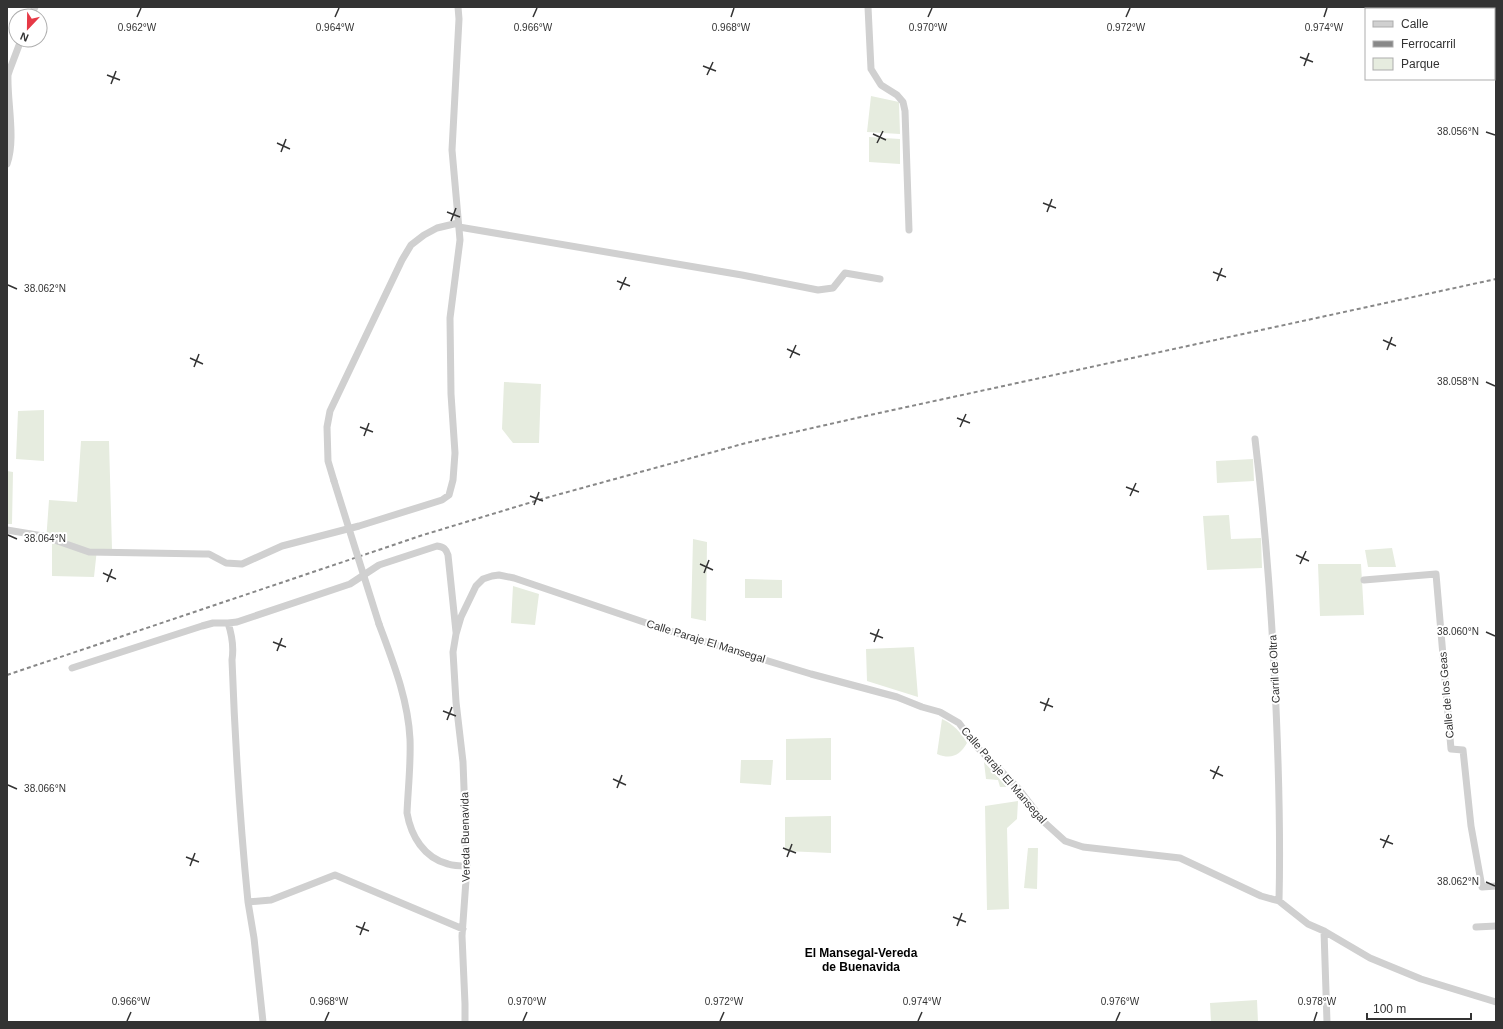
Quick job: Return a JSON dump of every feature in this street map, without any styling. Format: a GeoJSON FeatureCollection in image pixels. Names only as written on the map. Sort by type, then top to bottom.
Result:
{"type":"FeatureCollection","features":[{"type":"Feature","properties":{"kind":"street"},"geometry":{"type":"LineString","coordinates":[[7,530],[43,536],[89,552],[209,554],[226,563],[236,564],[250,562],[282,546],[358,526],[446,498],[452,489],[454,467],[450,318],[459,252],[459,225],[452,150],[459,24],[458,7]]}},
{"type":"Feature","properties":{"kind":"street"},"geometry":{"type":"LineString","coordinates":[[868,7],[871,69],[881,85],[897,95],[903,102],[905,111],[909,230]]}},
{"type":"Feature","properties":{"kind":"street"},"geometry":{"type":"LineString","coordinates":[[7,164],[10,153],[8,75],[18,48]]}},
{"type":"Feature","properties":{"kind":"street"},"geometry":{"type":"LineString","coordinates":[[467,866],[448,864],[430,857],[419,845],[409,825],[407,813],[410,740],[400,682],[379,624],[328,461],[327,427],[330,411],[389,287],[411,245],[424,235],[437,228],[459,225],[742,275],[818,290],[833,288],[845,273],[880,279]]}},
{"type":"Feature","properties":{"kind":"street","name":"Carril de Oltra"},"geometry":{"type":"LineString","coordinates":[[1256,439],[1262,498],[1278,743],[1280,854],[1279,901]]}},
{"type":"Feature","properties":{"kind":"street"},"geometry":{"type":"LineString","coordinates":[[72,668],[202,626],[213,623],[237,622],[350,584],[379,565],[437,546],[443,547],[448,555],[456,634]]}},
{"type":"Feature","properties":{"kind":"street","name":"Calle de los Geas"},"geometry":{"type":"LineString","coordinates":[[1364,580],[1436,574],[1451,749],[1463,750],[1471,826],[1482,887],[1496,886]]}},
{"type":"Feature","properties":{"kind":"street","name":"Calle Paraje El Mansegal"},"geometry":{"type":"LineString","coordinates":[[456,634],[476,586],[483,579],[499,575],[514,578],[670,631],[811,674],[897,697],[922,707],[940,712],[959,722],[975,745],[1018,787],[1044,822],[1065,841],[1083,847],[1180,858],[1261,896],[1279,901],[1308,924],[1324,931],[1370,958],[1421,979],[1496,1002]]}},
{"type":"Feature","properties":{"kind":"street"},"geometry":{"type":"LineString","coordinates":[[228,623],[231,632],[233,652],[234,726],[242,850],[254,938],[263,1022]]}},
{"type":"Feature","properties":{"kind":"street","name":"Vereda Buenavida"},"geometry":{"type":"LineString","coordinates":[[456,634],[453,652],[456,702],[463,762],[467,866],[463,929],[465,1022]]}},
{"type":"Feature","properties":{"kind":"street"},"geometry":{"type":"LineString","coordinates":[[248,902],[271,900],[335,875],[463,929]]}},
{"type":"Feature","properties":{"kind":"street"},"geometry":{"type":"LineString","coordinates":[[1476,927],[1496,926]]}},
{"type":"Feature","properties":{"kind":"street"},"geometry":{"type":"LineString","coordinates":[[1324,931],[1328,1022]]}},
{"type":"Feature","properties":{"kind":"green space"},"geometry":{"type":"Polygon","coordinates":[[[871,96],[899,102],[900,134],[867,132],[871,96]]]}},
{"type":"Feature","properties":{"kind":"green space"},"geometry":{"type":"Polygon","coordinates":[[[869,137],[900,139],[900,164],[869,162],[869,137]]]}},
{"type":"Feature","properties":{"kind":"green space"},"geometry":{"type":"Polygon","coordinates":[[[504,382],[541,384],[539,443],[513,443],[502,429],[504,382]]]}},
{"type":"Feature","properties":{"kind":"green space"},"geometry":{"type":"Polygon","coordinates":[[[44,410],[44,461],[16,459],[18,411],[44,410]]]}},
{"type":"Feature","properties":{"kind":"green space"},"geometry":{"type":"Polygon","coordinates":[[[81,441],[109,441],[112,549],[97,549],[94,577],[52,576],[52,542],[46,542],[49,500],[77,502],[81,441]]]}},
{"type":"Feature","properties":{"kind":"green space"},"geometry":{"type":"Polygon","coordinates":[[[1253,459],[1254,481],[1217,483],[1216,461],[1253,459]]]}},
{"type":"Feature","properties":{"kind":"green space"},"geometry":{"type":"Polygon","coordinates":[[[7,471],[13,472],[12,524],[7,524],[7,471]]]}},
{"type":"Feature","properties":{"kind":"green space"},"geometry":{"type":"Polygon","coordinates":[[[1229,515],[1231,539],[1261,538],[1262,568],[1207,570],[1203,516],[1229,515]]]}},
{"type":"Feature","properties":{"kind":"green space"},"geometry":{"type":"Polygon","coordinates":[[[693,539],[707,542],[706,621],[691,618],[693,539]]]}},
{"type":"Feature","properties":{"kind":"green space"},"geometry":{"type":"Polygon","coordinates":[[[1392,548],[1396,567],[1368,567],[1365,550],[1392,548]]]}},
{"type":"Feature","properties":{"kind":"green space"},"geometry":{"type":"Polygon","coordinates":[[[1318,564],[1361,564],[1364,615],[1320,616],[1318,564]]]}},
{"type":"Feature","properties":{"kind":"green space"},"geometry":{"type":"Polygon","coordinates":[[[745,579],[782,580],[782,598],[745,598],[745,579]]]}},
{"type":"Feature","properties":{"kind":"green space"},"geometry":{"type":"Polygon","coordinates":[[[513,586],[539,594],[535,625],[511,623],[513,586]]]}},
{"type":"Feature","properties":{"kind":"green space"},"geometry":{"type":"Polygon","coordinates":[[[914,647],[918,697],[867,681],[866,649],[914,647]]]}},
{"type":"Feature","properties":{"kind":"green space"},"geometry":{"type":"Polygon","coordinates":[[[942,719],[950,723],[962,735],[967,743],[961,751],[955,755],[942,756],[937,754],[942,719]]]}},
{"type":"Feature","properties":{"kind":"green space"},"geometry":{"type":"Polygon","coordinates":[[[831,738],[831,780],[786,780],[786,739],[831,738]]]}},
{"type":"Feature","properties":{"kind":"green space"},"geometry":{"type":"Polygon","coordinates":[[[741,760],[773,760],[771,785],[740,783],[741,760]]]}},
{"type":"Feature","properties":{"kind":"green space"},"geometry":{"type":"Polygon","coordinates":[[[984,762],[1007,787],[1000,787],[998,780],[986,779],[984,762]]]}},
{"type":"Feature","properties":{"kind":"green space"},"geometry":{"type":"Polygon","coordinates":[[[1018,801],[1017,819],[1007,828],[1009,909],[987,910],[985,806],[1018,801]]]}},
{"type":"Feature","properties":{"kind":"green space"},"geometry":{"type":"Polygon","coordinates":[[[831,816],[831,853],[785,851],[785,817],[831,816]]]}},
{"type":"Feature","properties":{"kind":"green space"},"geometry":{"type":"Polygon","coordinates":[[[1028,848],[1038,848],[1037,889],[1024,888],[1028,848]]]}},
{"type":"Feature","properties":{"kind":"green space"},"geometry":{"type":"Polygon","coordinates":[[[1257,1000],[1258,1022],[1211,1022],[1210,1003],[1257,1000]]]}},
{"type":"Feature","properties":{"kind":"railway"},"geometry":{"type":"LineString","coordinates":[[7,675],[423,535],[542,499],[746,443],[1496,279]]}},
{"type":"Feature","properties":{"kind":"district","name":"El Mansegal-Vereda de Buenavida"},"geometry":{"type":"Point","coordinates":[861,960]}}]}
